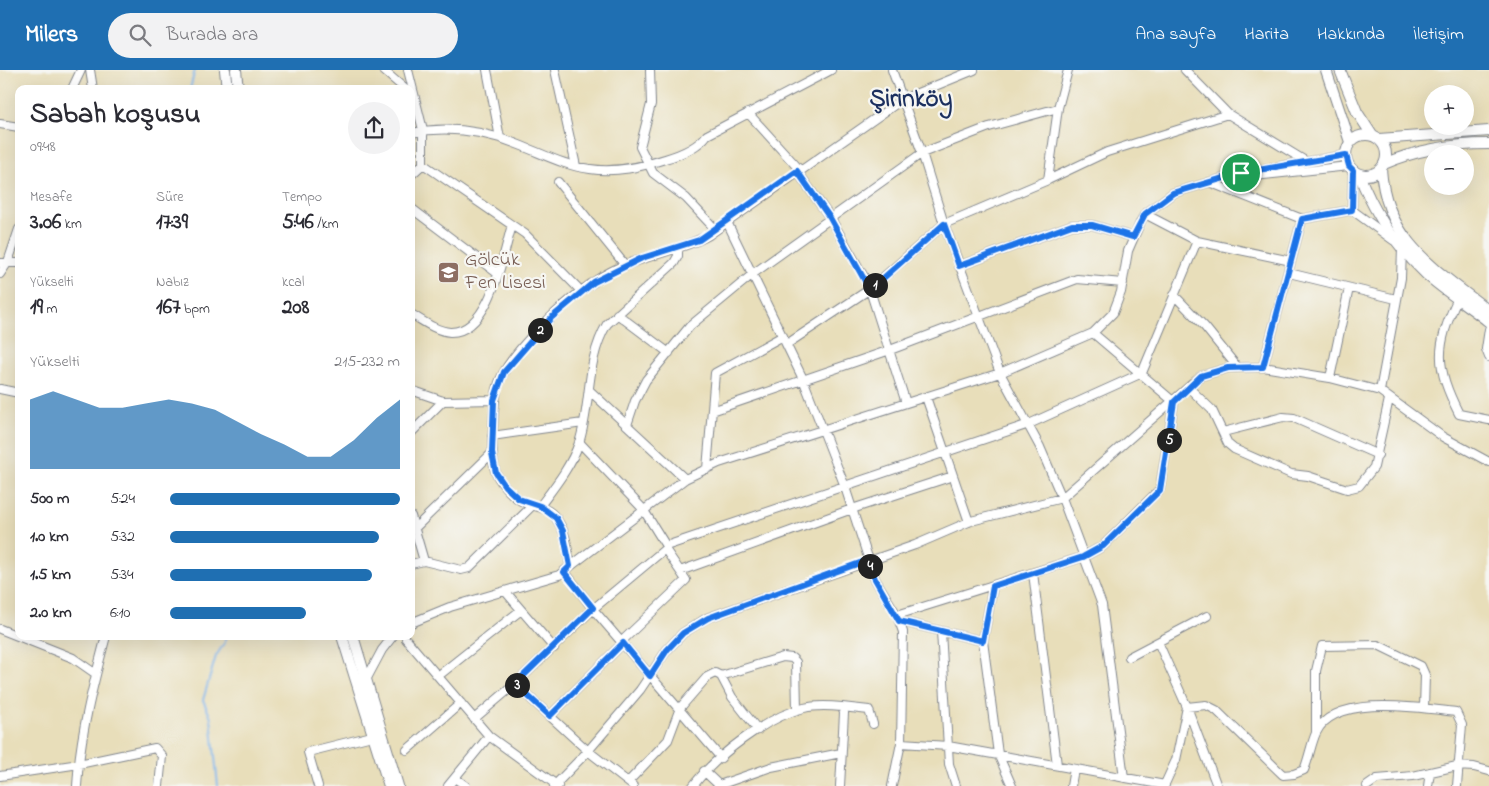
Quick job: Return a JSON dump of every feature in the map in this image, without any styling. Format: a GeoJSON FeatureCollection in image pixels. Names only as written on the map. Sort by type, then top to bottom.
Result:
{"type":"FeatureCollection","features":[{"type":"Feature","properties":{"kind":"main road"},"geometry":{"type":"LineString","coordinates":[[226,70],[227,85]]}},
{"type":"Feature","properties":{"kind":"main road"},"geometry":{"type":"LineString","coordinates":[[236,70],[238,85]]}},
{"type":"Feature","properties":{"kind":"main road"},"geometry":{"type":"LineString","coordinates":[[1326,70],[1350,142],[1346,155],[1368,198],[1399,244],[1428,275],[1489,322]]}},
{"type":"Feature","properties":{"kind":"main road"},"geometry":{"type":"LineString","coordinates":[[1340,70],[1357,112],[1387,153],[1383,166],[1385,200],[1401,234],[1429,264],[1489,311]]}},
{"type":"Feature","properties":{"kind":"main road"},"geometry":{"type":"LineString","coordinates":[[1350,142],[1360,135],[1376,137],[1489,131]]}},
{"type":"Feature","properties":{"kind":"main road"},"geometry":{"type":"LineString","coordinates":[[1354,170],[1370,175],[1406,154],[1470,144],[1489,144]]}},
{"type":"Feature","properties":{"kind":"main road"},"geometry":{"type":"LineString","coordinates":[[343,640],[388,786]]}},
{"type":"Feature","properties":{"kind":"main road"},"geometry":{"type":"LineString","coordinates":[[354,640],[398,786]]}},
{"type":"Feature","properties":{"kind":"street"},"geometry":{"type":"LineString","coordinates":[[74,85],[81,70]]}},
{"type":"Feature","properties":{"kind":"street"},"geometry":{"type":"LineString","coordinates":[[90,70],[92,85]]}},
{"type":"Feature","properties":{"kind":"street"},"geometry":{"type":"LineString","coordinates":[[384,70],[401,85]]}},
{"type":"Feature","properties":{"kind":"street"},"geometry":{"type":"LineString","coordinates":[[408,70],[410,85]]}},
{"type":"Feature","properties":{"kind":"street"},"geometry":{"type":"LineString","coordinates":[[487,70],[500,138]]}},
{"type":"Feature","properties":{"kind":"street"},"geometry":{"type":"LineString","coordinates":[[555,70],[576,166]]}},
{"type":"Feature","properties":{"kind":"street"},"geometry":{"type":"LineString","coordinates":[[650,70],[651,104],[640,147],[648,165],[660,180],[686,198],[716,230]]}},
{"type":"Feature","properties":{"kind":"street"},"geometry":{"type":"LineString","coordinates":[[415,131],[459,129],[500,138],[555,161],[576,166],[616,171],[648,165],[669,158],[697,144],[707,135],[831,70]]}},
{"type":"Feature","properties":{"kind":"street"},"geometry":{"type":"LineString","coordinates":[[892,70],[922,153],[944,224],[1000,373],[1029,424],[1062,498],[1102,605],[1124,778]]}},
{"type":"Feature","properties":{"kind":"street"},"geometry":{"type":"LineString","coordinates":[[721,758],[593,608],[567,569],[560,524],[551,512],[519,499],[505,486],[496,473],[492,453],[492,436],[494,400],[500,381],[511,362],[551,318],[581,291],[625,265],[699,240],[903,99],[974,70]]}},
{"type":"Feature","properties":{"kind":"street"},"geometry":{"type":"LineString","coordinates":[[1048,180],[1058,108],[1068,70]]}},
{"type":"Feature","properties":{"kind":"street"},"geometry":{"type":"LineString","coordinates":[[1185,70],[1228,114],[1259,131],[1307,162]]}},
{"type":"Feature","properties":{"kind":"street"},"geometry":{"type":"LineString","coordinates":[[415,105],[423,130],[423,164],[415,171]]}},
{"type":"Feature","properties":{"kind":"street"},"geometry":{"type":"LineString","coordinates":[[627,425],[635,401],[646,380],[695,320],[754,273],[922,153],[989,127],[1058,108]]}},
{"type":"Feature","properties":{"kind":"street"},"geometry":{"type":"LineString","coordinates":[[748,113],[798,170],[830,218],[870,290],[906,403]]}},
{"type":"Feature","properties":{"kind":"street"},"geometry":{"type":"LineString","coordinates":[[787,344],[870,290],[944,224],[1048,180],[1107,152],[1228,114]]}},
{"type":"Feature","properties":{"kind":"street"},"geometry":{"type":"LineString","coordinates":[[0,124],[15,126]]}},
{"type":"Feature","properties":{"kind":"street"},"geometry":{"type":"LineString","coordinates":[[415,621],[450,606],[546,581],[567,569],[643,509],[685,479],[707,469],[1000,373],[1093,333],[1113,313],[1123,283],[1133,237],[1145,214],[1173,193],[1241,173],[1346,155]]}},
{"type":"Feature","properties":{"kind":"street"},"geometry":{"type":"LineString","coordinates":[[423,164],[525,234],[581,291]]}},
{"type":"Feature","properties":{"kind":"street"},"geometry":{"type":"LineString","coordinates":[[1218,180],[1354,170],[1352,210]]}},
{"type":"Feature","properties":{"kind":"street"},"geometry":{"type":"LineString","coordinates":[[558,182],[625,265]]}},
{"type":"Feature","properties":{"kind":"street"},"geometry":{"type":"LineString","coordinates":[[1210,182],[1302,219],[1352,210],[1399,244],[1401,278],[1380,391]]}},
{"type":"Feature","properties":{"kind":"street"},"geometry":{"type":"LineString","coordinates":[[415,211],[497,274]]}},
{"type":"Feature","properties":{"kind":"street"},"geometry":{"type":"LineString","coordinates":[[1145,214],[1197,241],[1291,262]]}},
{"type":"Feature","properties":{"kind":"street"},"geometry":{"type":"LineString","coordinates":[[1263,367],[1302,219]]}},
{"type":"Feature","properties":{"kind":"street"},"geometry":{"type":"LineString","coordinates":[[727,222],[754,273],[804,379],[844,484],[875,579],[898,618],[903,632],[901,743],[892,786]]}},
{"type":"Feature","properties":{"kind":"street"},"geometry":{"type":"LineString","coordinates":[[415,316],[442,331],[464,329],[482,313],[497,274],[512,225]]}},
{"type":"Feature","properties":{"kind":"street"},"geometry":{"type":"LineString","coordinates":[[959,266],[1072,225],[1092,225],[1133,237]]}},
{"type":"Feature","properties":{"kind":"street"},"geometry":{"type":"LineString","coordinates":[[0,274],[15,238]]}},
{"type":"Feature","properties":{"kind":"street"},"geometry":{"type":"LineString","coordinates":[[474,719],[554,648],[593,608],[665,548],[844,484],[1029,424],[1142,373],[1197,241]]}},
{"type":"Feature","properties":{"kind":"street"},"geometry":{"type":"LineString","coordinates":[[415,563],[424,561],[461,570],[469,568],[537,506],[570,463],[579,442],[589,390],[594,349],[607,324],[674,263],[678,256],[678,248]]}},
{"type":"Feature","properties":{"kind":"street"},"geometry":{"type":"LineString","coordinates":[[1289,273],[1396,299]]}},
{"type":"Feature","properties":{"kind":"street"},"geometry":{"type":"LineString","coordinates":[[712,411],[890,350],[1077,279],[1123,283]]}},
{"type":"Feature","properties":{"kind":"street"},"geometry":{"type":"LineString","coordinates":[[1330,378],[1348,288]]}},
{"type":"Feature","properties":{"kind":"street"},"geometry":{"type":"LineString","coordinates":[[1174,295],[1205,327],[1238,368]]}},
{"type":"Feature","properties":{"kind":"street"},"geometry":{"type":"LineString","coordinates":[[1458,298],[1444,329],[1440,356],[1444,384],[1459,414],[1478,420],[1489,420]]}},
{"type":"Feature","properties":{"kind":"street"},"geometry":{"type":"LineString","coordinates":[[617,314],[669,354]]}},
{"type":"Feature","properties":{"kind":"street"},"geometry":{"type":"LineString","coordinates":[[1489,329],[1486,349],[1489,357]]}},
{"type":"Feature","properties":{"kind":"street"},"geometry":{"type":"LineString","coordinates":[[1093,333],[1174,402]]}},
{"type":"Feature","properties":{"kind":"street"},"geometry":{"type":"LineString","coordinates":[[707,469],[715,372],[783,336]]}},
{"type":"Feature","properties":{"kind":"street"},"geometry":{"type":"LineString","coordinates":[[407,640],[489,736],[556,785],[588,751],[650,676],[667,650],[683,633],[708,618],[915,545],[969,522],[1062,498],[1174,402],[1201,376],[1219,370],[1263,367],[1330,378],[1380,391],[1443,438],[1489,462]]}},
{"type":"Feature","properties":{"kind":"street"},"geometry":{"type":"LineString","coordinates":[[1189,388],[1212,410],[1228,444],[1234,449],[1291,474],[1308,476],[1347,489],[1359,486],[1366,480],[1374,468],[1389,399]]}},
{"type":"Feature","properties":{"kind":"street"},"geometry":{"type":"LineString","coordinates":[[0,390],[15,392]]}},
{"type":"Feature","properties":{"kind":"street"},"geometry":{"type":"LineString","coordinates":[[589,390],[685,479]]}},
{"type":"Feature","properties":{"kind":"street"},"geometry":{"type":"LineString","coordinates":[[415,391],[443,401],[494,400]]}},
{"type":"Feature","properties":{"kind":"street"},"geometry":{"type":"LineString","coordinates":[[926,397],[969,522]]}},
{"type":"Feature","properties":{"kind":"street"},"geometry":{"type":"LineString","coordinates":[[415,429],[443,401]]}},
{"type":"Feature","properties":{"kind":"street"},"geometry":{"type":"LineString","coordinates":[[898,618],[1083,557],[1103,546],[1160,490],[1174,402]]}},
{"type":"Feature","properties":{"kind":"street"},"geometry":{"type":"LineString","coordinates":[[1223,432],[1283,417],[1294,418],[1378,454]]}},
{"type":"Feature","properties":{"kind":"street"},"geometry":{"type":"LineString","coordinates":[[492,436],[583,423]]}},
{"type":"Feature","properties":{"kind":"street"},"geometry":{"type":"LineString","coordinates":[[550,716],[686,580],[643,509],[579,442]]}},
{"type":"Feature","properties":{"kind":"street"},"geometry":{"type":"LineString","coordinates":[[424,561],[415,528],[492,453]]}},
{"type":"Feature","properties":{"kind":"street"},"geometry":{"type":"LineString","coordinates":[[680,571],[852,508],[953,476]]}},
{"type":"Feature","properties":{"kind":"street"},"geometry":{"type":"LineString","coordinates":[[1033,573],[1057,765]]}},
{"type":"Feature","properties":{"kind":"street"},"geometry":{"type":"LineString","coordinates":[[993,586],[983,641],[998,754],[1012,786]]}},
{"type":"Feature","properties":{"kind":"street"},"geometry":{"type":"LineString","coordinates":[[505,591],[554,648]]}},
{"type":"Feature","properties":{"kind":"street"},"geometry":{"type":"LineString","coordinates":[[438,676],[521,610]]}},
{"type":"Feature","properties":{"kind":"street"},"geometry":{"type":"LineString","coordinates":[[1129,658],[1207,616]]}},
{"type":"Feature","properties":{"kind":"street"},"geometry":{"type":"LineString","coordinates":[[898,618],[983,641]]}},
{"type":"Feature","properties":{"kind":"street"},"geometry":{"type":"LineString","coordinates":[[0,629],[15,635]]}},
{"type":"Feature","properties":{"kind":"street"},"geometry":{"type":"LineString","coordinates":[[941,631],[949,764],[956,786]]}},
{"type":"Feature","properties":{"kind":"street"},"geometry":{"type":"LineString","coordinates":[[28,640],[73,658],[96,674]]}},
{"type":"Feature","properties":{"kind":"street"},"geometry":{"type":"LineString","coordinates":[[41,645],[43,640]]}},
{"type":"Feature","properties":{"kind":"street"},"geometry":{"type":"LineString","coordinates":[[78,786],[79,764],[96,674],[105,640]]}},
{"type":"Feature","properties":{"kind":"street"},"geometry":{"type":"LineString","coordinates":[[366,680],[382,650],[390,640]]}},
{"type":"Feature","properties":{"kind":"street"},"geometry":{"type":"LineString","coordinates":[[1158,642],[1187,707],[1217,786]]}},
{"type":"Feature","properties":{"kind":"street"},"geometry":{"type":"LineString","coordinates":[[1187,707],[1206,705],[1216,710],[1283,775],[1294,774],[1304,770],[1316,732],[1316,671],[1322,646],[1378,645],[1421,666],[1425,681],[1424,708]]}},
{"type":"Feature","properties":{"kind":"street"},"geometry":{"type":"LineString","coordinates":[[721,676],[783,657],[792,658],[796,662],[797,710]]}},
{"type":"Feature","properties":{"kind":"street"},"geometry":{"type":"LineString","coordinates":[[515,684],[588,751],[631,784],[668,740],[680,708],[707,677],[715,673],[721,676],[732,696],[758,730]]}},
{"type":"Feature","properties":{"kind":"street"},"geometry":{"type":"LineString","coordinates":[[406,750],[461,703]]}},
{"type":"Feature","properties":{"kind":"street"},"geometry":{"type":"LineString","coordinates":[[693,786],[704,771],[758,730],[797,710],[806,707],[842,707],[869,710],[873,724]]}},
{"type":"Feature","properties":{"kind":"street"},"geometry":{"type":"LineString","coordinates":[[840,786],[841,753],[844,736],[842,707]]}},
{"type":"Feature","properties":{"kind":"street"},"geometry":{"type":"LineString","coordinates":[[901,743],[948,746],[1165,785],[1176,760],[1187,707]]}},
{"type":"Feature","properties":{"kind":"street"},"geometry":{"type":"LineString","coordinates":[[1316,732],[1340,711],[1357,707],[1424,708],[1456,712],[1462,725],[1457,766],[1457,786]]}},
{"type":"Feature","properties":{"kind":"street"},"geometry":{"type":"LineString","coordinates":[[318,786],[308,752],[372,736]]}},
{"type":"Feature","properties":{"kind":"street"},"geometry":{"type":"LineString","coordinates":[[448,786],[489,736]]}},
{"type":"Feature","properties":{"kind":"street"},"geometry":{"type":"LineString","coordinates":[[0,776],[79,764],[155,748],[162,756],[159,786]]}},
{"type":"Feature","properties":{"kind":"street"},"geometry":{"type":"LineString","coordinates":[[704,771],[719,786],[771,767],[841,753]]}},
{"type":"Feature","properties":{"kind":"street"},"geometry":{"type":"LineString","coordinates":[[1367,786],[1377,779],[1430,772],[1457,766],[1474,767],[1489,771]]}},
{"type":"Feature","properties":{"kind":"street"},"geometry":{"type":"LineString","coordinates":[[1071,786],[1074,769]]}},
{"type":"Feature","properties":{"kind":"street"},"geometry":{"type":"LineString","coordinates":[[1428,786],[1430,772]]}},
{"type":"Feature","properties":{"kind":"street"},"geometry":{"type":"LineString","coordinates":[[455,778],[466,786]]}},
{"type":"Feature","properties":{"kind":"waterway"},"geometry":{"type":"LineString","coordinates":[[191,85],[195,70]]}},
{"type":"Feature","properties":{"kind":"waterway"},"geometry":{"type":"LineString","coordinates":[[218,786],[211,718],[203,700],[216,656],[225,640]]}},
{"type":"Feature","properties":{"kind":"place","name":"Gölcük Fen Lisesi"},"geometry":{"type":"Point","coordinates":[449,272]}},
{"type":"Feature","properties":{"kind":"district","name":"Şirinköy"},"geometry":{"type":"Point","coordinates":[911,100]}},
{"type":"Feature","properties":{"kind":"route"},"geometry":{"type":"LineString","coordinates":[[1346,155],[1346,161],[1353,170],[1352,210],[1302,219],[1263,367],[1228,368],[1201,376],[1174,402],[1166,462],[1160,490],[1103,546],[1083,557],[993,586],[983,641],[899,621],[875,579],[868,560],[797,584],[708,618],[683,633],[667,650],[650,676],[623,643],[550,716],[515,684],[593,608],[564,572],[570,566],[563,531],[556,518],[546,509],[525,503],[519,499],[505,486],[496,473],[492,453],[494,400],[504,372],[526,343],[581,291],[610,272],[625,265],[699,240],[716,230],[797,171],[830,218],[870,290],[944,224],[959,266],[1072,225],[1092,225],[1133,237],[1145,214],[1173,193],[1241,173],[1346,155]]}}]}
